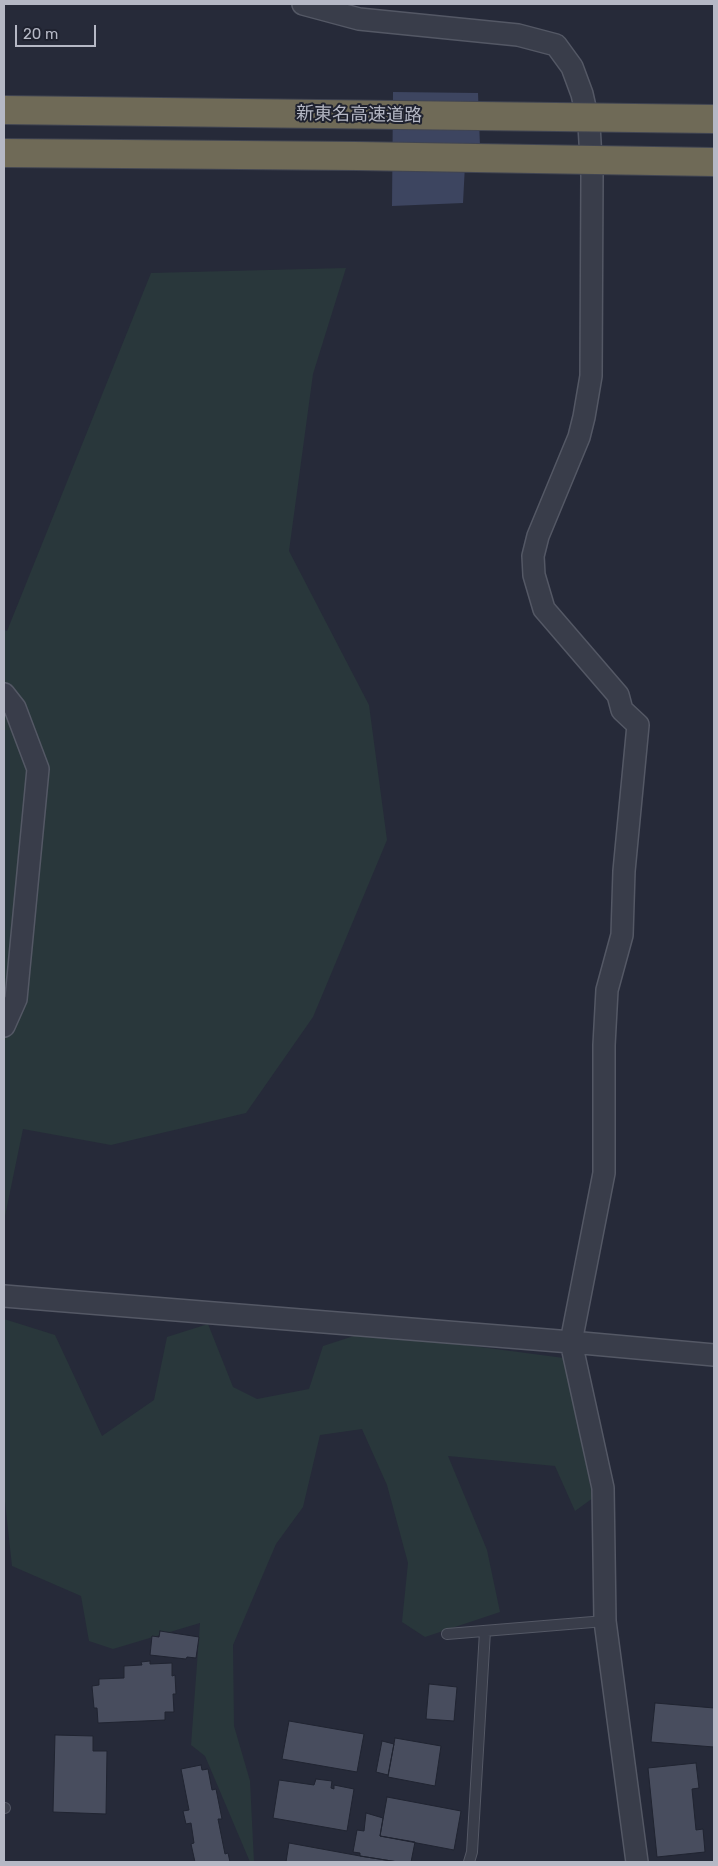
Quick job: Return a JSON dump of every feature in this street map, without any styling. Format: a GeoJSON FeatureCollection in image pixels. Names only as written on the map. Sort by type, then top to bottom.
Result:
{"type":"FeatureCollection","features":[{"type":"Feature","properties":{"kind":"highway","name":"新東名高速道路"},"geometry":{"type":"LineString","coordinates":[[4,110],[714,119]]}},
{"type":"Feature","properties":{"kind":"highway"},"geometry":{"type":"LineString","coordinates":[[4,153],[714,162]]}},
{"type":"Feature","properties":{"kind":"street"},"geometry":{"type":"LineString","coordinates":[[303,4],[359,19],[518,35],[556,45],[572,67],[582,94],[588,125],[592,176],[591,376],[579,437],[538,536],[533,556],[534,575],[544,610],[618,695],[622,710],[638,725],[624,871],[622,935],[607,990],[604,1046],[604,1173],[571,1342],[603,1488],[606,1621],[637,1862]]}},
{"type":"Feature","properties":{"kind":"street"},"geometry":{"type":"LineString","coordinates":[[4,694],[15,708],[38,769],[16,998],[4,1026]]}},
{"type":"Feature","properties":{"kind":"street"},"geometry":{"type":"LineString","coordinates":[[4,1296],[714,1355]]}},
{"type":"Feature","properties":{"kind":"lane"},"geometry":{"type":"LineString","coordinates":[[447,1634],[606,1621]]}},
{"type":"Feature","properties":{"kind":"lane"},"geometry":{"type":"LineString","coordinates":[[469,1862],[472,1852],[485,1630]]}},
{"type":"Feature","properties":{"kind":"shaded area"},"geometry":{"type":"Polygon","coordinates":[[[346,268],[313,374],[289,551],[369,705],[387,840],[313,1017],[246,1113],[111,1145],[23,1129],[4,1221],[4,630],[7,631],[151,273],[346,268]]]}},
{"type":"Feature","properties":{"kind":"shaded area"},"geometry":{"type":"Polygon","coordinates":[[[4,1319],[55,1335],[102,1436],[154,1400],[167,1337],[208,1324],[233,1387],[257,1399],[309,1389],[323,1346],[366,1332],[564,1358],[593,1498],[575,1511],[555,1466],[448,1456],[487,1550],[500,1612],[425,1637],[402,1622],[408,1563],[387,1485],[362,1429],[320,1435],[303,1507],[276,1544],[233,1645],[234,1726],[250,1781],[254,1862],[250,1862],[205,1756],[191,1745],[200,1623],[113,1649],[89,1641],[81,1596],[12,1566],[4,1493],[4,1319]]]}},
{"type":"Feature","properties":{"kind":"water"},"geometry":{"type":"Polygon","coordinates":[[[393,92],[478,93],[480,146],[466,146],[463,203],[392,206],[393,92]]]}},
{"type":"Feature","properties":{"kind":"building"},"geometry":{"type":"Polygon","coordinates":[[[160,1631],[199,1637],[196,1658],[187,1657],[186,1659],[150,1655],[152,1636],[159,1637],[160,1631]]]}},
{"type":"Feature","properties":{"kind":"building"},"geometry":{"type":"Polygon","coordinates":[[[150,1661],[150,1664],[172,1663],[172,1676],[175,1675],[176,1694],[173,1694],[174,1712],[165,1712],[165,1720],[98,1723],[97,1708],[94,1708],[92,1686],[99,1685],[99,1679],[124,1678],[124,1666],[142,1665],[141,1662],[150,1661]]]}},
{"type":"Feature","properties":{"kind":"building"},"geometry":{"type":"Polygon","coordinates":[[[429,1684],[457,1687],[454,1721],[426,1719],[429,1684]]]}},
{"type":"Feature","properties":{"kind":"building"},"geometry":{"type":"Polygon","coordinates":[[[655,1703],[714,1708],[714,1747],[651,1742],[655,1703]]]}},
{"type":"Feature","properties":{"kind":"building"},"geometry":{"type":"Polygon","coordinates":[[[289,1721],[364,1734],[357,1772],[282,1759],[289,1721]]]}},
{"type":"Feature","properties":{"kind":"building"},"geometry":{"type":"Polygon","coordinates":[[[55,1735],[93,1736],[93,1751],[107,1751],[106,1814],[53,1812],[55,1735]]]}},
{"type":"Feature","properties":{"kind":"building"},"geometry":{"type":"Polygon","coordinates":[[[395,1738],[441,1746],[435,1786],[388,1777],[395,1738]]]}},
{"type":"Feature","properties":{"kind":"building"},"geometry":{"type":"Polygon","coordinates":[[[382,1741],[394,1744],[388,1775],[376,1772],[382,1741]]]}},
{"type":"Feature","properties":{"kind":"building"},"geometry":{"type":"Polygon","coordinates":[[[696,1763],[699,1788],[692,1789],[696,1830],[703,1829],[705,1852],[657,1857],[648,1768],[696,1763]]]}},
{"type":"Feature","properties":{"kind":"building"},"geometry":{"type":"Polygon","coordinates":[[[201,1765],[202,1770],[208,1769],[212,1790],[216,1789],[222,1819],[218,1819],[225,1854],[228,1853],[230,1862],[195,1862],[191,1844],[194,1843],[191,1823],[186,1824],[183,1811],[189,1810],[181,1769],[201,1765]]]}},
{"type":"Feature","properties":{"kind":"building"},"geometry":{"type":"Polygon","coordinates":[[[316,1779],[332,1781],[331,1788],[334,1789],[334,1785],[354,1789],[347,1831],[273,1818],[279,1780],[314,1785],[316,1779]]]}},
{"type":"Feature","properties":{"kind":"building"},"geometry":{"type":"Polygon","coordinates":[[[387,1797],[461,1811],[454,1850],[380,1836],[387,1797]]]}},
{"type":"Feature","properties":{"kind":"building"},"geometry":{"type":"Polygon","coordinates":[[[366,1813],[383,1818],[380,1836],[415,1842],[411,1862],[398,1862],[360,1856],[360,1853],[353,1852],[357,1830],[364,1831],[366,1813]]]}},
{"type":"Feature","properties":{"kind":"building"},"geometry":{"type":"Polygon","coordinates":[[[289,1843],[360,1856],[398,1862],[286,1862],[289,1843]]]}}]}
